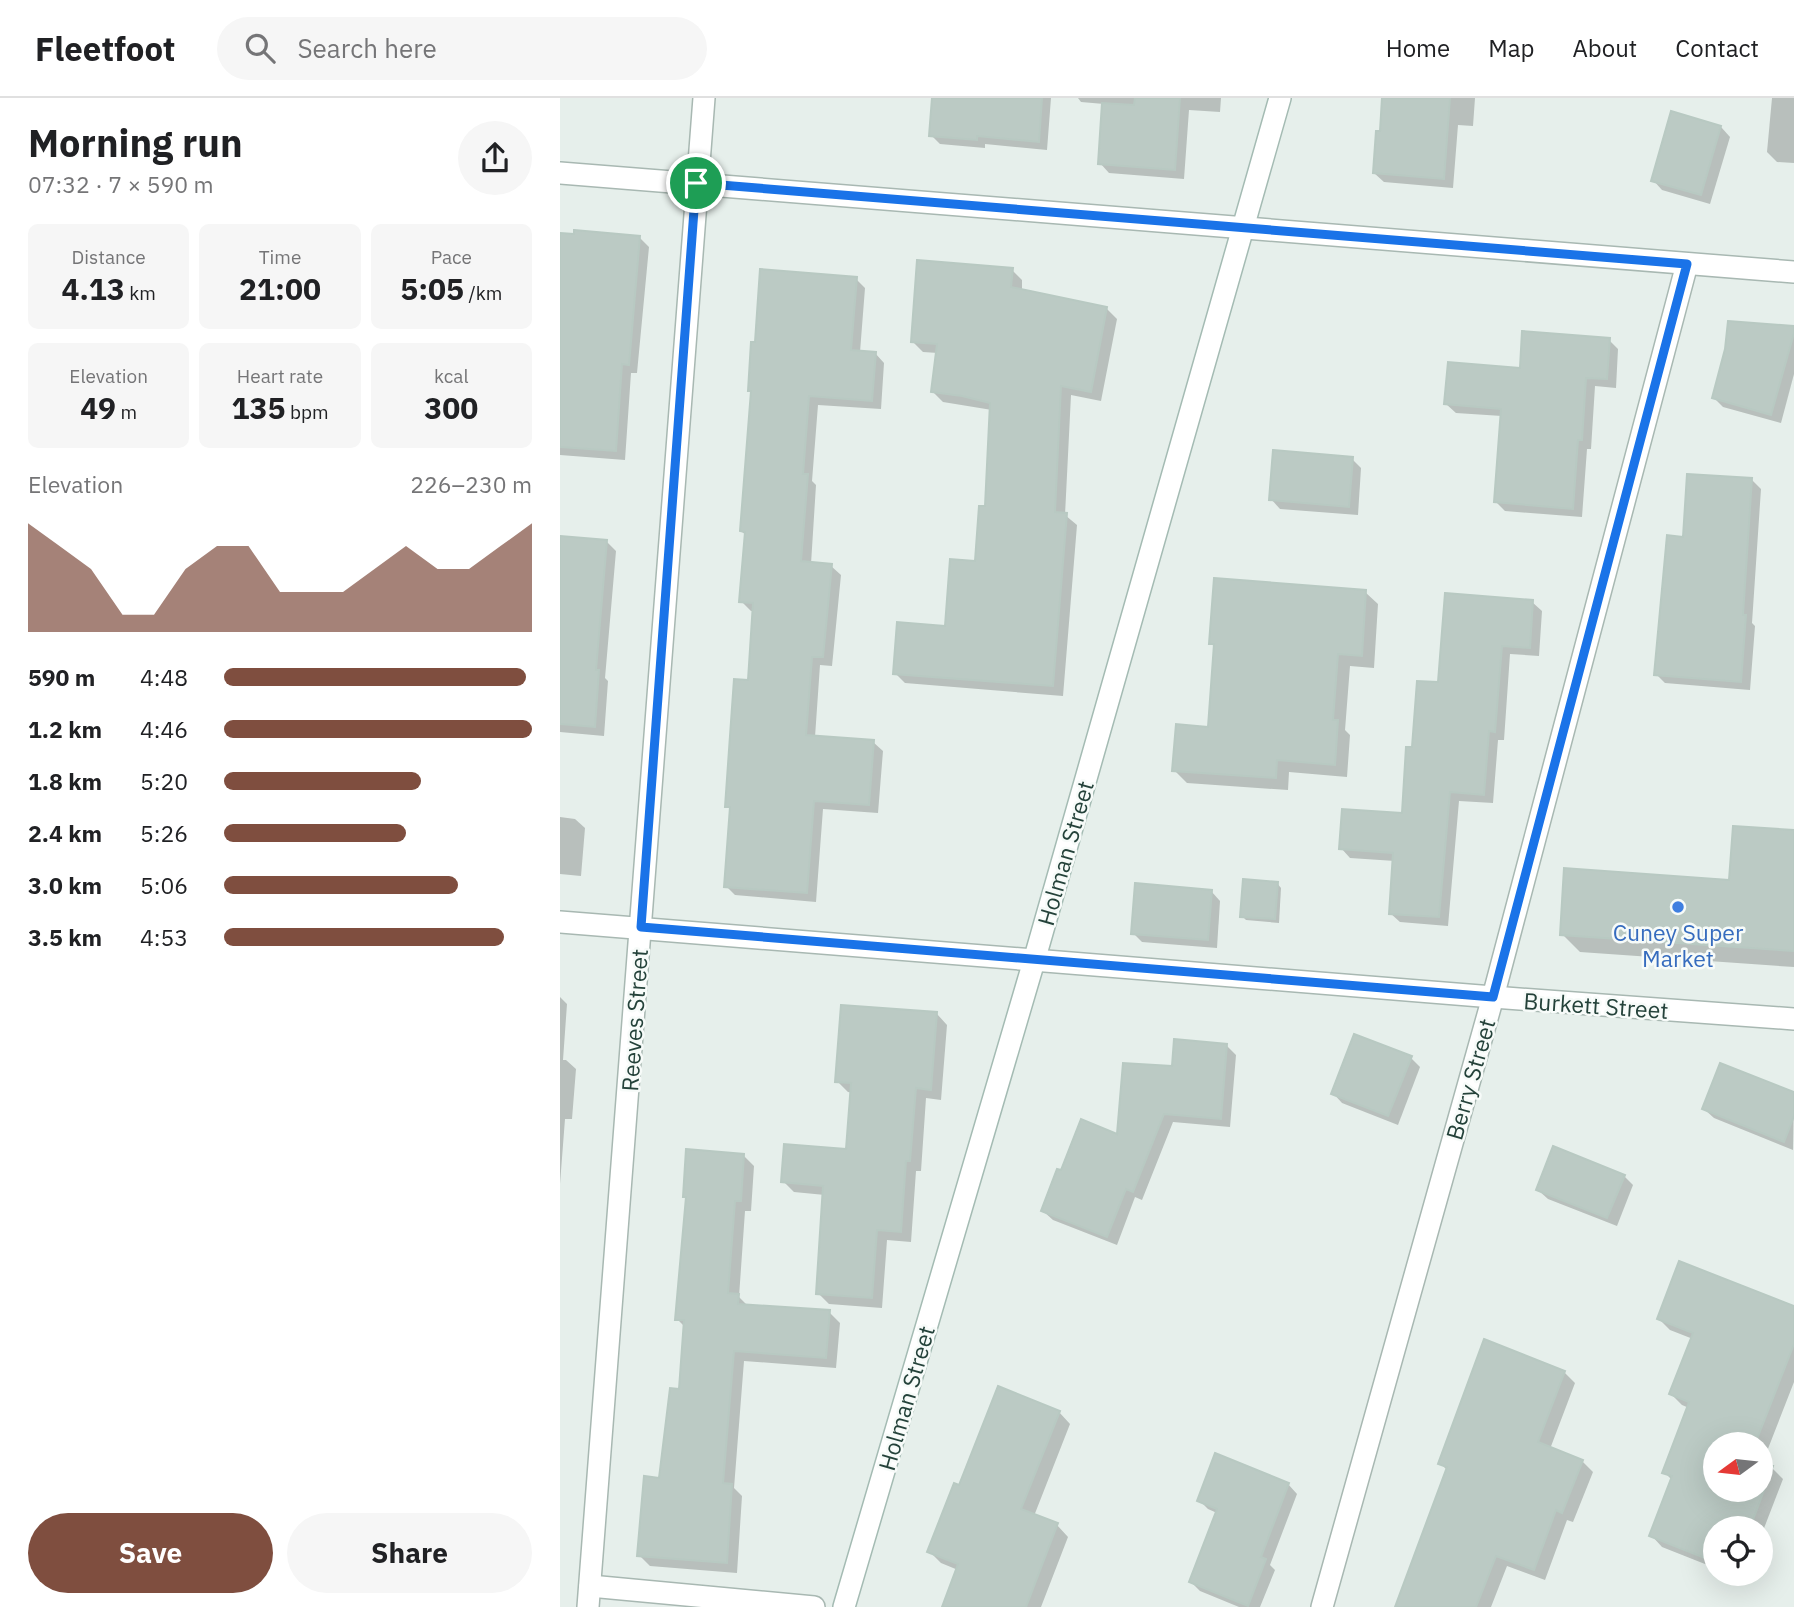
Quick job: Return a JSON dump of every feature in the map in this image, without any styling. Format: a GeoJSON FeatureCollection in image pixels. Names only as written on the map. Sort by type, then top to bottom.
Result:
{"type":"FeatureCollection","features":[{"type":"Feature","properties":{"kind":"street","name":"Reeves Street"},"geometry":{"type":"LineString","coordinates":[[589,1596],[704,98]]}},
{"type":"Feature","properties":{"kind":"street","name":"Holman Street"},"geometry":{"type":"LineString","coordinates":[[844,1607],[1034,961],[1280,98]]}},
{"type":"Feature","properties":{"kind":"street"},"geometry":{"type":"LineString","coordinates":[[560,173],[1794,272]]}},
{"type":"Feature","properties":{"kind":"street","name":"Berry Street"},"geometry":{"type":"LineString","coordinates":[[1322,1607],[1493,997],[1687,264]]}},
{"type":"Feature","properties":{"kind":"street","name":"Burkett Street"},"geometry":{"type":"LineString","coordinates":[[560,922],[1794,1019]]}},
{"type":"Feature","properties":{"kind":"street"},"geometry":{"type":"LineString","coordinates":[[589,1596],[814,1607]]}},
{"type":"Feature","properties":{"kind":"building"},"geometry":{"type":"Polygon","coordinates":[[[932,98],[1042,98],[1039,142],[977,136],[977,140],[929,136],[932,98]]]}},
{"type":"Feature","properties":{"kind":"building"},"geometry":{"type":"Polygon","coordinates":[[[1135,98],[1180,98],[1175,170],[1098,164],[1102,103],[1134,105],[1135,98]]]}},
{"type":"Feature","properties":{"kind":"building"},"geometry":{"type":"Polygon","coordinates":[[[1382,98],[1450,98],[1444,179],[1373,173],[1382,98]]]}},
{"type":"Feature","properties":{"kind":"building"},"geometry":{"type":"Polygon","coordinates":[[[1671,111],[1721,126],[1701,195],[1651,181],[1671,111]]]}},
{"type":"Feature","properties":{"kind":"building"},"geometry":{"type":"Polygon","coordinates":[[[574,230],[640,236],[629,365],[622,364],[616,451],[560,447],[560,233],[574,234],[574,230]]]}},
{"type":"Feature","properties":{"kind":"building"},"geometry":{"type":"Polygon","coordinates":[[[917,260],[1013,268],[1011,287],[1107,307],[1091,392],[1061,386],[1055,512],[1067,513],[1053,686],[893,674],[897,622],[945,626],[950,559],[975,561],[979,506],[985,506],[990,403],[931,392],[937,344],[911,342],[917,260]]]}},
{"type":"Feature","properties":{"kind":"building"},"geometry":{"type":"Polygon","coordinates":[[[760,269],[857,277],[851,350],[876,352],[872,401],[809,396],[803,474],[808,474],[801,561],[832,564],[823,657],[812,657],[806,735],[874,740],[869,805],[814,801],[807,893],[724,887],[730,807],[725,807],[734,679],[748,680],[753,603],[739,602],[745,532],[740,531],[751,391],[748,391],[751,342],[755,342],[760,269]]]}},
{"type":"Feature","properties":{"kind":"building"},"geometry":{"type":"Polygon","coordinates":[[[1728,321],[1794,326],[1771,415],[1712,398],[1725,349],[1728,321]]]}},
{"type":"Feature","properties":{"kind":"building"},"geometry":{"type":"Polygon","coordinates":[[[1522,331],[1610,338],[1607,379],[1586,378],[1582,440],[1578,440],[1573,509],[1494,502],[1501,409],[1444,404],[1448,362],[1520,368],[1522,331]]]}},
{"type":"Feature","properties":{"kind":"building"},"geometry":{"type":"Polygon","coordinates":[[[1273,450],[1353,457],[1349,507],[1269,500],[1273,450]]]}},
{"type":"Feature","properties":{"kind":"building"},"geometry":{"type":"Polygon","coordinates":[[[1687,474],[1752,478],[1741,682],[1654,675],[1667,535],[1683,537],[1687,474]]]}},
{"type":"Feature","properties":{"kind":"building"},"geometry":{"type":"Polygon","coordinates":[[[560,536],[607,540],[596,670],[599,670],[595,727],[560,724],[560,536]]]}},
{"type":"Feature","properties":{"kind":"building"},"geometry":{"type":"Polygon","coordinates":[[[1214,578],[1366,590],[1362,656],[1338,654],[1333,720],[1338,720],[1335,765],[1277,760],[1276,778],[1172,771],[1176,724],[1208,727],[1214,644],[1209,644],[1214,578]]]}},
{"type":"Feature","properties":{"kind":"building"},"geometry":{"type":"Polygon","coordinates":[[[1445,593],[1533,600],[1530,648],[1502,646],[1495,732],[1489,731],[1484,795],[1450,792],[1439,917],[1389,914],[1393,853],[1339,849],[1342,809],[1402,813],[1406,747],[1412,747],[1417,681],[1438,682],[1445,593]]]}},
{"type":"Feature","properties":{"kind":"building","name":"Cuney Super Market"},"geometry":{"type":"Polygon","coordinates":[[[1733,826],[1794,830],[1794,951],[1560,935],[1564,868],[1729,880],[1733,826]]]}},
{"type":"Feature","properties":{"kind":"building"},"geometry":{"type":"Polygon","coordinates":[[[1243,879],[1278,882],[1275,919],[1240,917],[1243,879]]]}},
{"type":"Feature","properties":{"kind":"building"},"geometry":{"type":"Polygon","coordinates":[[[1135,883],[1212,890],[1208,940],[1131,934],[1135,883]]]}},
{"type":"Feature","properties":{"kind":"building"},"geometry":{"type":"Polygon","coordinates":[[[841,1005],[937,1012],[931,1090],[916,1088],[910,1161],[906,1161],[901,1232],[877,1230],[872,1298],[816,1294],[823,1186],[781,1182],[784,1144],[846,1149],[851,1083],[835,1082],[841,1005]]]}},
{"type":"Feature","properties":{"kind":"building"},"geometry":{"type":"Polygon","coordinates":[[[1354,1034],[1412,1056],[1388,1116],[1331,1094],[1354,1034]]]}},
{"type":"Feature","properties":{"kind":"building"},"geometry":{"type":"Polygon","coordinates":[[[1174,1039],[1227,1044],[1221,1119],[1164,1114],[1133,1192],[1126,1189],[1107,1237],[1041,1211],[1081,1119],[1117,1134],[1123,1063],[1172,1066],[1174,1039]]]}},
{"type":"Feature","properties":{"kind":"building"},"geometry":{"type":"Polygon","coordinates":[[[1720,1063],[1794,1092],[1794,1116],[1784,1142],[1702,1109],[1720,1063]]]}},
{"type":"Feature","properties":{"kind":"building"},"geometry":{"type":"Polygon","coordinates":[[[1553,1146],[1625,1175],[1607,1218],[1536,1190],[1553,1146]]]}},
{"type":"Feature","properties":{"kind":"building"},"geometry":{"type":"Polygon","coordinates":[[[686,1149],[744,1154],[741,1201],[735,1201],[728,1293],[739,1294],[738,1304],[830,1310],[826,1358],[734,1351],[723,1483],[732,1484],[727,1563],[637,1556],[644,1476],[659,1478],[670,1388],[679,1389],[684,1320],[675,1320],[686,1197],[683,1197],[686,1149]]]}},
{"type":"Feature","properties":{"kind":"building"},"geometry":{"type":"Polygon","coordinates":[[[1679,1261],[1794,1306],[1794,1344],[1760,1432],[1703,1432],[1703,1502],[1760,1502],[1754,1516],[1703,1516],[1703,1557],[1649,1536],[1672,1476],[1662,1473],[1689,1402],[1669,1394],[1693,1333],[1657,1319],[1679,1261]]]}},
{"type":"Feature","properties":{"kind":"building"},"geometry":{"type":"Polygon","coordinates":[[[1484,1339],[1565,1371],[1538,1442],[1583,1460],[1562,1513],[1556,1510],[1534,1570],[1496,1556],[1476,1607],[1395,1607],[1447,1467],[1438,1464],[1484,1339]]]}},
{"type":"Feature","properties":{"kind":"building"},"geometry":{"type":"Polygon","coordinates":[[[998,1386],[1060,1411],[1021,1509],[1058,1523],[1026,1607],[942,1607],[958,1564],[927,1552],[954,1483],[959,1485],[998,1386]]]}},
{"type":"Feature","properties":{"kind":"building"},"geometry":{"type":"Polygon","coordinates":[[[1215,1453],[1289,1483],[1261,1557],[1266,1559],[1248,1606],[1189,1582],[1217,1509],[1197,1501],[1215,1453]]]}},
{"type":"Feature","properties":{"kind":"place","name":"Cuney Super Market"},"geometry":{"type":"Point","coordinates":[1678,907]}},
{"type":"Feature","properties":{"kind":"route"},"geometry":{"type":"LineString","coordinates":[[696,183],[1687,264],[1493,997],[641,927],[696,183]]}}]}
